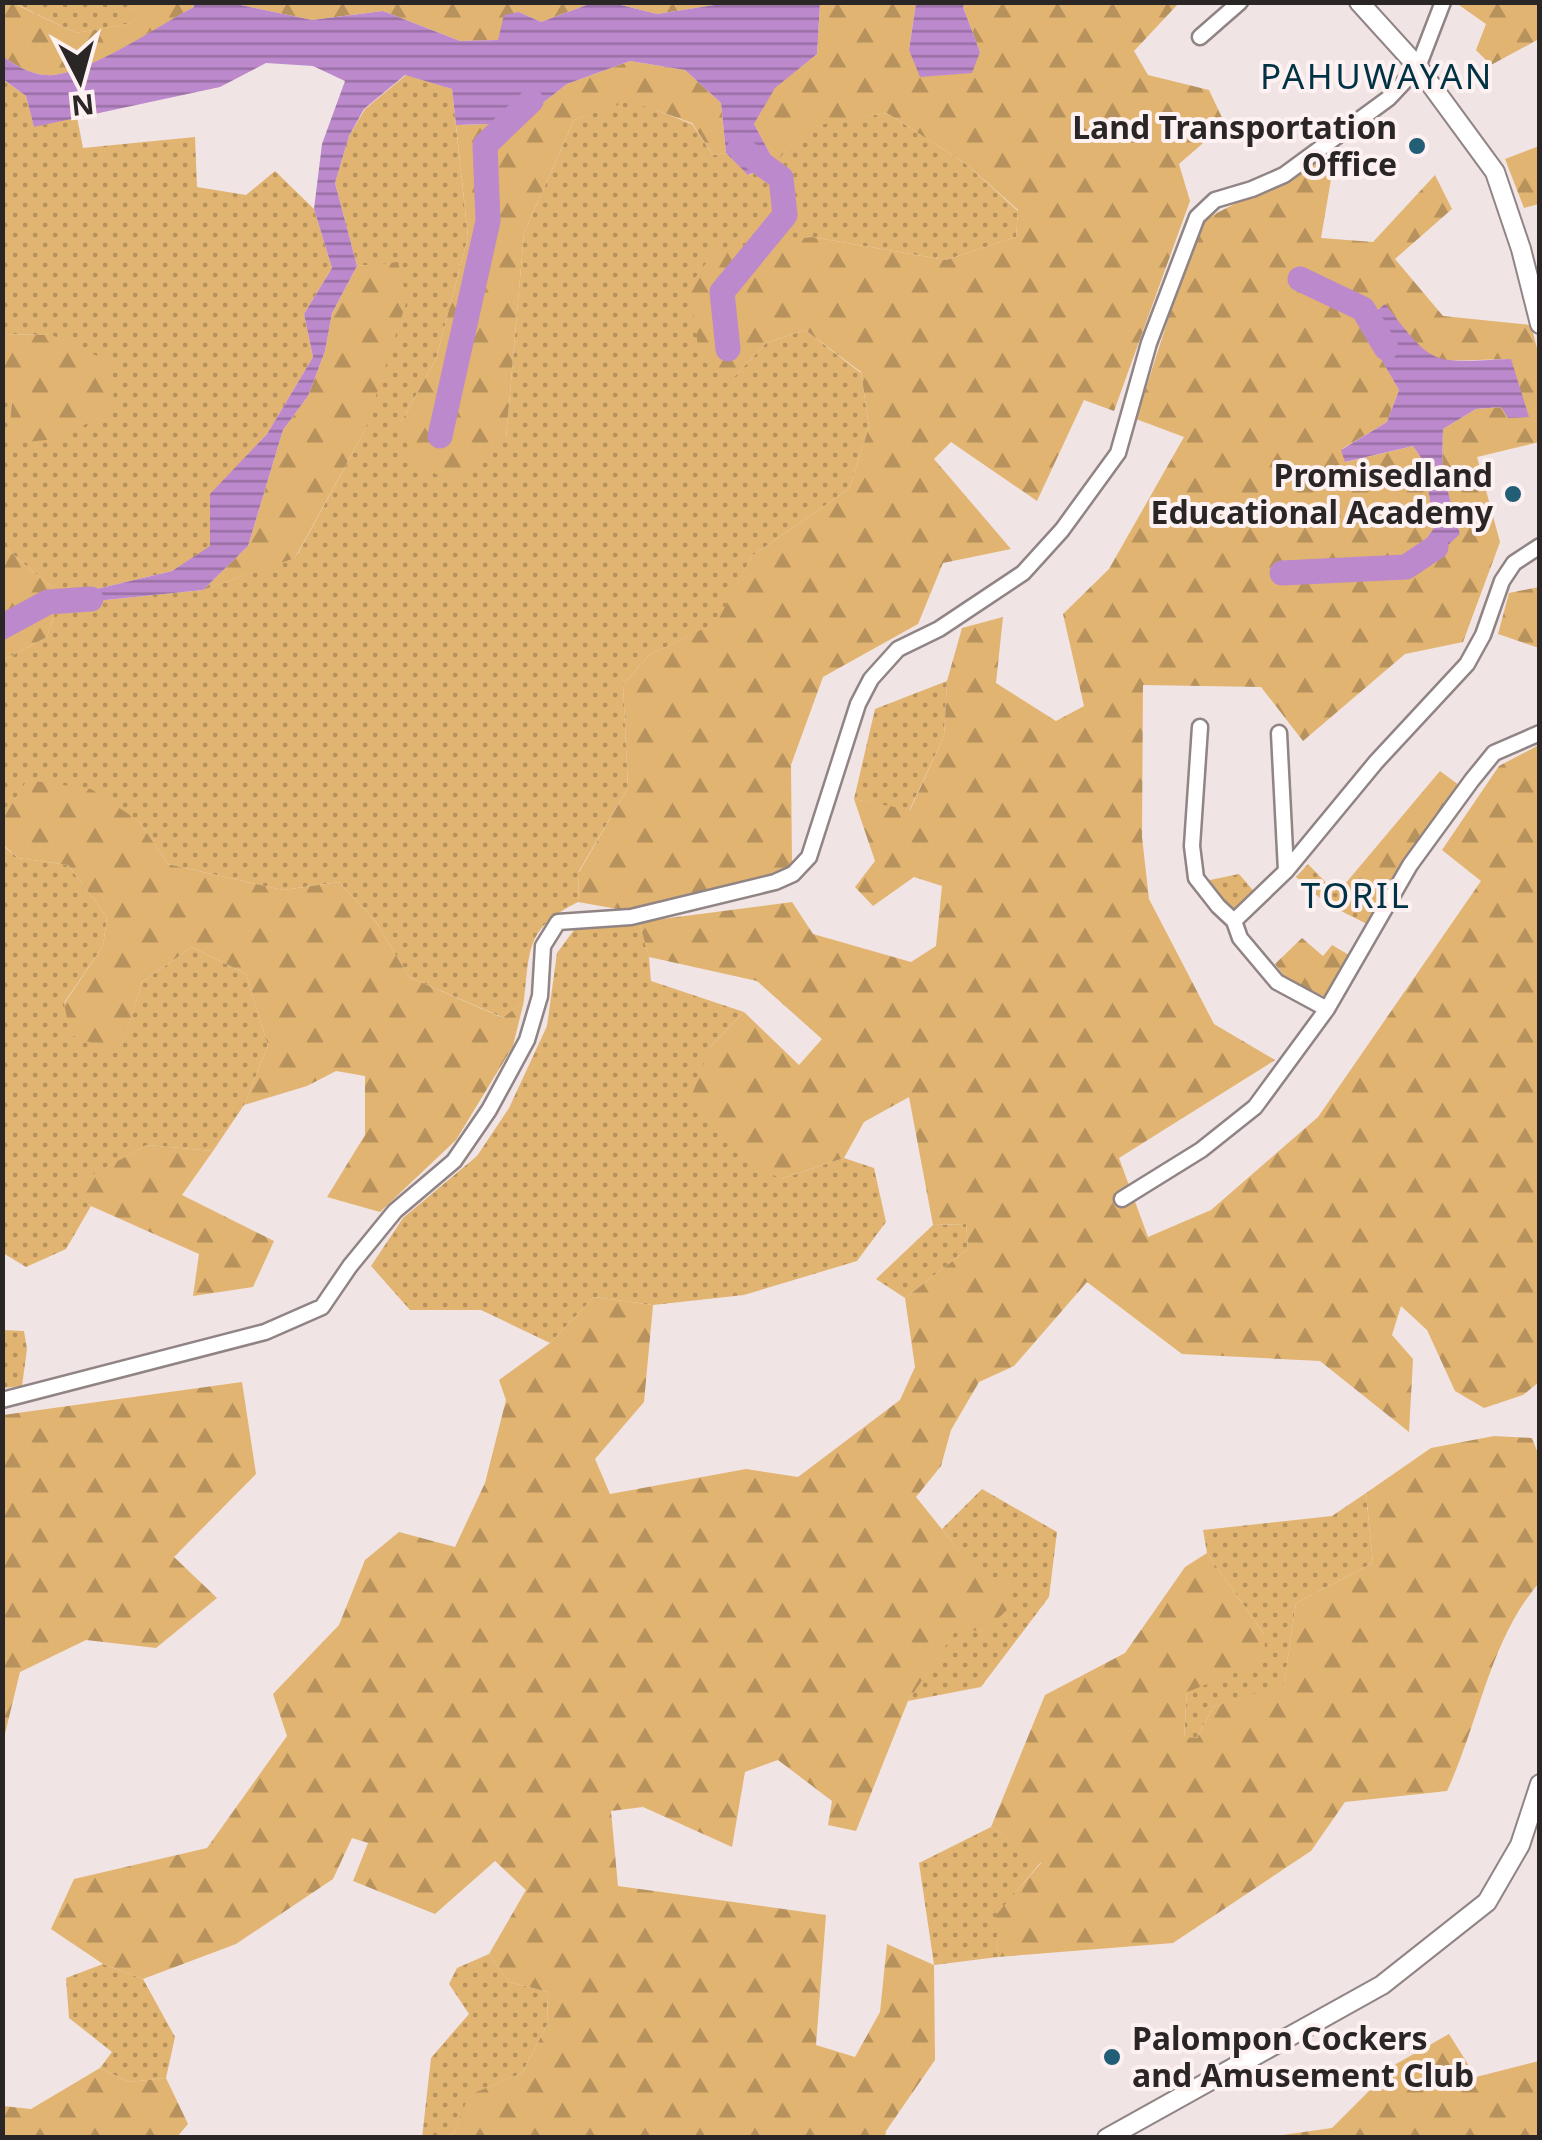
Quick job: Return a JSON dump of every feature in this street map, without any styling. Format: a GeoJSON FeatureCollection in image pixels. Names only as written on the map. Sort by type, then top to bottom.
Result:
{"type":"FeatureCollection","features":[{"type":"Feature","properties":{"kind":"main road"},"geometry":{"type":"LineString","coordinates":[[1359,2],[1418,67],[1495,172],[1521,249],[1540,324]]}},
{"type":"Feature","properties":{"kind":"main road"},"geometry":{"type":"LineString","coordinates":[[1107,2138],[1382,1985],[1486,1902],[1520,1845],[1540,1784]]}},
{"type":"Feature","properties":{"kind":"street"},"geometry":{"type":"LineString","coordinates":[[2,1400],[265,1332],[322,1307],[394,1211],[454,1161],[488,1110],[527,1040],[540,996],[543,946],[558,922],[631,917],[775,882],[793,874],[808,857],[858,704],[870,679],[898,649],[939,630],[1023,573],[1062,530],[1118,453],[1148,343],[1197,217],[1215,200],[1284,175],[1389,98],[1418,67],[1444,2]]}},
{"type":"Feature","properties":{"kind":"street"},"geometry":{"type":"LineString","coordinates":[[1200,37],[1235,4]]}},
{"type":"Feature","properties":{"kind":"street"},"geometry":{"type":"LineString","coordinates":[[1234,921],[1286,871],[1376,762],[1467,664],[1483,635],[1502,581],[1514,563],[1540,546]]}},
{"type":"Feature","properties":{"kind":"street"},"geometry":{"type":"LineString","coordinates":[[1200,728],[1192,846],[1196,878],[1234,921],[1240,938],[1277,982],[1328,1010]]}},
{"type":"Feature","properties":{"kind":"street"},"geometry":{"type":"LineString","coordinates":[[1279,733],[1286,871]]}},
{"type":"Feature","properties":{"kind":"street"},"geometry":{"type":"LineString","coordinates":[[1122,1199],[1201,1150],[1255,1107],[1328,1010],[1410,866],[1472,780],[1494,753],[1540,733]]}},
{"type":"Feature","properties":{"kind":"green space"},"geometry":{"type":"Polygon","coordinates":[[[2,3],[13,3],[76,33],[131,23],[136,3],[193,3],[194,7],[87,66],[46,75],[26,70],[3,56],[2,3]]]}},
{"type":"Feature","properties":{"kind":"green space"},"geometry":{"type":"Polygon","coordinates":[[[14,3],[136,3],[132,23],[76,33],[14,3]]]}},
{"type":"Feature","properties":{"kind":"green space"},"geometry":{"type":"Polygon","coordinates":[[[231,3],[592,3],[541,22],[519,12],[498,40],[460,41],[383,11],[312,20],[231,3]]]}},
{"type":"Feature","properties":{"kind":"green space"},"geometry":{"type":"Polygon","coordinates":[[[613,3],[727,3],[657,14],[613,3]]]}},
{"type":"Feature","properties":{"kind":"green space"},"geometry":{"type":"Polygon","coordinates":[[[820,3],[916,3],[909,50],[980,52],[963,7],[965,3],[1179,3],[1134,51],[1148,75],[1209,90],[1225,124],[1179,164],[1190,201],[1114,411],[1084,400],[1037,501],[951,442],[934,459],[1011,549],[943,563],[918,624],[823,677],[791,765],[792,865],[734,888],[629,911],[578,902],[579,872],[628,788],[623,685],[649,655],[717,622],[752,556],[849,489],[869,427],[861,372],[805,330],[766,343],[734,377],[700,360],[689,286],[715,251],[812,237],[946,260],[1016,237],[1018,210],[966,164],[887,113],[808,127],[775,163],[754,124],[774,88],[817,54],[820,3]]]}},
{"type":"Feature","properties":{"kind":"green space"},"geometry":{"type":"Polygon","coordinates":[[[1456,3],[1539,3],[1539,39],[1491,65],[1476,50],[1486,24],[1456,3]]]}},
{"type":"Feature","properties":{"kind":"green space"},"geometry":{"type":"Polygon","coordinates":[[[630,61],[685,70],[721,103],[726,153],[713,155],[692,123],[630,101],[574,120],[524,233],[506,439],[458,484],[412,463],[401,422],[436,359],[468,237],[456,125],[517,123],[567,84],[630,61]]]}},
{"type":"Feature","properties":{"kind":"green space"},"geometry":{"type":"Polygon","coordinates":[[[406,75],[452,89],[468,237],[436,359],[401,422],[506,439],[524,233],[574,120],[630,100],[692,124],[713,155],[726,153],[749,175],[775,163],[808,126],[887,113],[966,164],[1018,211],[1016,237],[946,260],[812,237],[734,377],[766,343],[805,330],[861,373],[869,427],[849,489],[752,556],[718,622],[649,655],[623,685],[628,788],[579,871],[578,902],[548,921],[534,941],[524,1001],[504,1018],[409,977],[376,922],[339,882],[283,890],[168,864],[139,821],[27,781],[3,818],[3,660],[47,637],[57,605],[203,590],[296,557],[365,430],[398,263],[357,266],[335,183],[349,136],[365,109],[406,75]]]}},
{"type":"Feature","properties":{"kind":"green space"},"geometry":{"type":"Polygon","coordinates":[[[3,79],[26,96],[34,126],[77,117],[83,148],[195,137],[197,187],[246,195],[275,171],[314,209],[332,268],[304,314],[313,357],[267,434],[211,494],[211,546],[172,571],[63,597],[3,546],[2,395],[12,397],[10,443],[52,335],[3,334],[3,79]]]}},
{"type":"Feature","properties":{"kind":"green space"},"geometry":{"type":"Polygon","coordinates":[[[1539,146],[1539,204],[1524,208],[1505,159],[1539,146]]]}},
{"type":"Feature","properties":{"kind":"green space"},"geometry":{"type":"Polygon","coordinates":[[[1336,150],[1321,238],[1373,242],[1435,175],[1452,209],[1395,259],[1443,316],[1531,325],[1539,356],[1539,442],[1477,457],[1500,542],[1463,642],[1405,654],[1303,741],[1261,687],[1143,685],[1142,837],[1149,899],[1214,1024],[1275,1060],[1119,1158],[1148,1237],[1211,1210],[1318,1117],[1481,881],[1442,850],[1499,766],[1539,745],[1539,1382],[1523,1395],[1484,1408],[1455,1391],[1427,1330],[1401,1306],[1392,1335],[1413,1359],[1409,1432],[1320,1361],[1182,1354],[1087,1282],[1014,1366],[979,1382],[951,1430],[941,1466],[916,1497],[974,1569],[1011,1584],[1009,1608],[986,1630],[955,1632],[908,1701],[856,1831],[828,1825],[832,1801],[778,1760],[745,1772],[732,1847],[643,1807],[611,1811],[618,1886],[826,1915],[816,2045],[855,2057],[880,2012],[887,1944],[934,1965],[935,2060],[885,2137],[443,2137],[454,2133],[469,2095],[522,2073],[547,2025],[548,1992],[509,1982],[489,1954],[526,1890],[495,1861],[435,1914],[353,1881],[368,1843],[352,1838],[333,1879],[236,1944],[143,1979],[103,1964],[51,1929],[74,1879],[207,1848],[287,1736],[273,1694],[339,1625],[365,1560],[399,1532],[455,1547],[485,1483],[506,1400],[499,1380],[550,1343],[594,1297],[653,1305],[644,1402],[595,1459],[610,1494],[746,1469],[798,1477],[900,1400],[915,1367],[905,1298],[968,1249],[966,1224],[933,1225],[909,1097],[864,1122],[844,1158],[781,1179],[748,1162],[689,1103],[710,1047],[744,1012],[799,1065],[822,1039],[757,981],[649,957],[639,922],[792,902],[813,934],[911,962],[936,946],[942,886],[914,877],[873,906],[855,887],[875,861],[854,799],[910,810],[944,736],[947,681],[962,628],[1003,617],[996,683],[1056,721],[1084,706],[1063,614],[1109,569],[1184,437],[1136,419],[1199,223],[1336,150]],[[1362,324],[1399,390],[1387,422],[1342,449],[1346,462],[1413,446],[1424,462],[1434,528],[1418,550],[1382,562],[1384,573],[1460,534],[1442,471],[1443,429],[1476,409],[1501,407],[1511,359],[1442,361],[1362,324]]]}},
{"type":"Feature","properties":{"kind":"green space"},"geometry":{"type":"Polygon","coordinates":[[[398,262],[407,300],[365,430],[295,558],[203,590],[248,546],[283,430],[308,396],[325,351],[332,313],[357,266],[398,262]]]}},
{"type":"Feature","properties":{"kind":"green space"},"geometry":{"type":"Polygon","coordinates":[[[3,334],[52,335],[112,363],[114,406],[64,438],[9,444],[12,398],[3,395],[3,334]]]}},
{"type":"Feature","properties":{"kind":"green space"},"geometry":{"type":"Polygon","coordinates":[[[3,546],[63,597],[47,637],[3,660],[3,546]]]}},
{"type":"Feature","properties":{"kind":"green space"},"geometry":{"type":"Polygon","coordinates":[[[1539,587],[1539,648],[1498,634],[1509,593],[1539,587]]]}},
{"type":"Feature","properties":{"kind":"green space"},"geometry":{"type":"Polygon","coordinates":[[[947,681],[944,736],[909,811],[854,799],[875,709],[947,681]]]}},
{"type":"Feature","properties":{"kind":"green space"},"geometry":{"type":"Polygon","coordinates":[[[1440,771],[1463,788],[1379,913],[1345,884],[1440,771]]]}},
{"type":"Feature","properties":{"kind":"green space"},"geometry":{"type":"Polygon","coordinates":[[[27,780],[91,789],[139,821],[168,864],[283,890],[339,882],[376,922],[409,977],[503,1018],[524,1001],[513,1046],[456,1140],[380,1212],[327,1197],[365,1135],[365,1076],[336,1071],[307,1086],[244,1105],[268,1046],[246,974],[192,947],[142,982],[120,1054],[71,1035],[64,1004],[103,946],[107,917],[68,865],[18,858],[3,845],[3,818],[27,780]]]}},
{"type":"Feature","properties":{"kind":"green space"},"geometry":{"type":"Polygon","coordinates":[[[2,845],[18,858],[68,865],[107,917],[103,946],[64,1003],[120,1053],[142,982],[192,947],[246,974],[268,1046],[244,1105],[213,1151],[147,1145],[73,1186],[91,1206],[66,1249],[26,1267],[3,1253],[2,845]]]}},
{"type":"Feature","properties":{"kind":"green space"},"geometry":{"type":"Polygon","coordinates":[[[1308,864],[1334,891],[1345,884],[1379,913],[1371,926],[1327,904],[1296,877],[1308,864]]]}},
{"type":"Feature","properties":{"kind":"green space"},"geometry":{"type":"Polygon","coordinates":[[[1239,874],[1257,895],[1237,913],[1228,912],[1205,881],[1239,874]]]}},
{"type":"Feature","properties":{"kind":"green space"},"geometry":{"type":"Polygon","coordinates":[[[639,922],[651,981],[744,1012],[710,1047],[781,1179],[844,1158],[874,1168],[886,1222],[857,1261],[744,1295],[653,1305],[594,1297],[550,1343],[481,1310],[410,1310],[371,1266],[403,1218],[477,1156],[509,1108],[547,1026],[557,953],[577,926],[639,922]]]}},
{"type":"Feature","properties":{"kind":"green space"},"geometry":{"type":"Polygon","coordinates":[[[1302,938],[1323,956],[1332,945],[1354,958],[1328,998],[1288,981],[1275,964],[1302,938]]]}},
{"type":"Feature","properties":{"kind":"green space"},"geometry":{"type":"Polygon","coordinates":[[[147,1145],[213,1151],[182,1195],[274,1241],[253,1287],[193,1296],[199,1254],[91,1206],[72,1186],[147,1145]]]}},
{"type":"Feature","properties":{"kind":"green space"},"geometry":{"type":"Polygon","coordinates":[[[966,1224],[968,1249],[905,1298],[876,1279],[933,1225],[966,1224]]]}},
{"type":"Feature","properties":{"kind":"green space"},"geometry":{"type":"Polygon","coordinates":[[[3,1330],[24,1331],[27,1349],[22,1386],[3,1388],[3,1330]]]}},
{"type":"Feature","properties":{"kind":"green space"},"geometry":{"type":"Polygon","coordinates":[[[242,1382],[256,1474],[174,1557],[217,1598],[156,1648],[86,1640],[20,1672],[3,1742],[3,1415],[242,1382]]]}},
{"type":"Feature","properties":{"kind":"green space"},"geometry":{"type":"Polygon","coordinates":[[[1494,1436],[1532,1438],[1539,1456],[1539,1583],[1496,1656],[1447,1791],[1345,1802],[1311,1851],[1173,1943],[998,1957],[996,1915],[1041,1863],[991,1827],[1045,1695],[1125,1653],[1185,1567],[1207,1553],[1264,1634],[1266,1661],[1187,1692],[1184,1737],[1197,1738],[1213,1707],[1284,1684],[1296,1603],[1373,1563],[1366,1493],[1431,1448],[1494,1436]]]}},
{"type":"Feature","properties":{"kind":"green space"},"geometry":{"type":"Polygon","coordinates":[[[982,1489],[1057,1532],[1049,1597],[981,1687],[908,1701],[955,1631],[986,1630],[1010,1584],[974,1570],[942,1529],[982,1489]]]}},
{"type":"Feature","properties":{"kind":"green space"},"geometry":{"type":"Polygon","coordinates":[[[1366,1493],[1373,1563],[1296,1603],[1284,1685],[1213,1707],[1197,1738],[1184,1738],[1187,1692],[1264,1634],[1207,1553],[1203,1530],[1332,1516],[1366,1493]]]}},
{"type":"Feature","properties":{"kind":"green space"},"geometry":{"type":"Polygon","coordinates":[[[991,1827],[1041,1862],[997,1915],[998,1957],[934,1965],[919,1863],[991,1827]]]}},
{"type":"Feature","properties":{"kind":"green space"},"geometry":{"type":"Polygon","coordinates":[[[489,1954],[509,1982],[548,1992],[547,2025],[522,2073],[470,2095],[454,2133],[422,2138],[431,2058],[469,2014],[449,1984],[457,1968],[489,1954]]]}},
{"type":"Feature","properties":{"kind":"green space"},"geometry":{"type":"Polygon","coordinates":[[[103,1964],[143,1979],[175,2037],[166,2078],[129,2082],[100,2068],[112,2052],[69,2018],[66,1978],[103,1964]]]}},
{"type":"Feature","properties":{"kind":"green space"},"geometry":{"type":"Polygon","coordinates":[[[1449,2034],[1476,2077],[1539,2061],[1539,2137],[1269,2137],[1332,2128],[1396,2064],[1449,2034]]]}},
{"type":"Feature","properties":{"kind":"green space"},"geometry":{"type":"Polygon","coordinates":[[[100,2068],[129,2082],[166,2078],[188,2124],[177,2137],[3,2137],[3,2106],[31,2109],[100,2068]]]}},
{"type":"Feature","properties":{"kind":"shaded area"},"geometry":{"type":"Polygon","coordinates":[[[193,3],[231,3],[312,20],[383,11],[460,41],[498,40],[504,15],[519,12],[541,22],[592,3],[613,3],[657,14],[727,3],[820,3],[817,54],[775,88],[754,124],[775,163],[748,175],[726,153],[721,103],[685,70],[630,61],[567,84],[517,123],[456,125],[452,89],[405,75],[364,109],[349,136],[335,183],[357,266],[332,313],[325,351],[308,396],[283,430],[248,546],[203,590],[57,605],[63,597],[172,571],[210,546],[210,494],[267,434],[313,357],[304,314],[332,268],[314,209],[322,144],[345,81],[313,66],[266,63],[220,87],[34,127],[26,96],[3,79],[3,56],[40,74],[69,72],[124,47],[194,7],[193,3]]]}},
{"type":"Feature","properties":{"kind":"shaded area"},"geometry":{"type":"Polygon","coordinates":[[[916,3],[965,3],[963,7],[980,52],[972,73],[920,77],[909,50],[916,3]]]}},
{"type":"Feature","properties":{"kind":"shaded area"},"geometry":{"type":"Polygon","coordinates":[[[1385,304],[1415,340],[1437,357],[1464,361],[1511,359],[1529,417],[1508,418],[1501,407],[1476,409],[1443,429],[1442,471],[1460,534],[1435,557],[1384,573],[1382,562],[1418,550],[1434,528],[1424,462],[1413,446],[1345,462],[1341,450],[1387,422],[1399,390],[1361,324],[1385,304]]]}},
{"type":"Feature","properties":{"kind":"waterway"},"geometry":{"type":"LineString","coordinates":[[440,436],[488,221],[485,145],[531,101]]}},
{"type":"Feature","properties":{"kind":"waterway"},"geometry":{"type":"LineString","coordinates":[[728,349],[722,292],[785,215],[781,178],[740,148]]}},
{"type":"Feature","properties":{"kind":"waterway"},"geometry":{"type":"LineString","coordinates":[[1300,279],[1363,309],[1386,348]]}},
{"type":"Feature","properties":{"kind":"waterway"},"geometry":{"type":"LineString","coordinates":[[1282,573],[1406,567],[1436,547]]}},
{"type":"Feature","properties":{"kind":"waterway"},"geometry":{"type":"LineString","coordinates":[[2,627],[48,602],[91,599]]}},
{"type":"Feature","properties":{"kind":"place","name":"Land Transportation Office"},"geometry":{"type":"Point","coordinates":[1417,146]}},
{"type":"Feature","properties":{"kind":"place","name":"Promisedland Educational Academy"},"geometry":{"type":"Point","coordinates":[1513,494]}},
{"type":"Feature","properties":{"kind":"place","name":"Palompon Cockers and Amusement Club"},"geometry":{"type":"Point","coordinates":[1112,2057]}},
{"type":"Feature","properties":{"kind":"district","name":"PAHUWAYAN"},"geometry":{"type":"Point","coordinates":[1377,77]}},
{"type":"Feature","properties":{"kind":"district","name":"TORIL"},"geometry":{"type":"Point","coordinates":[1356,896]}}]}
